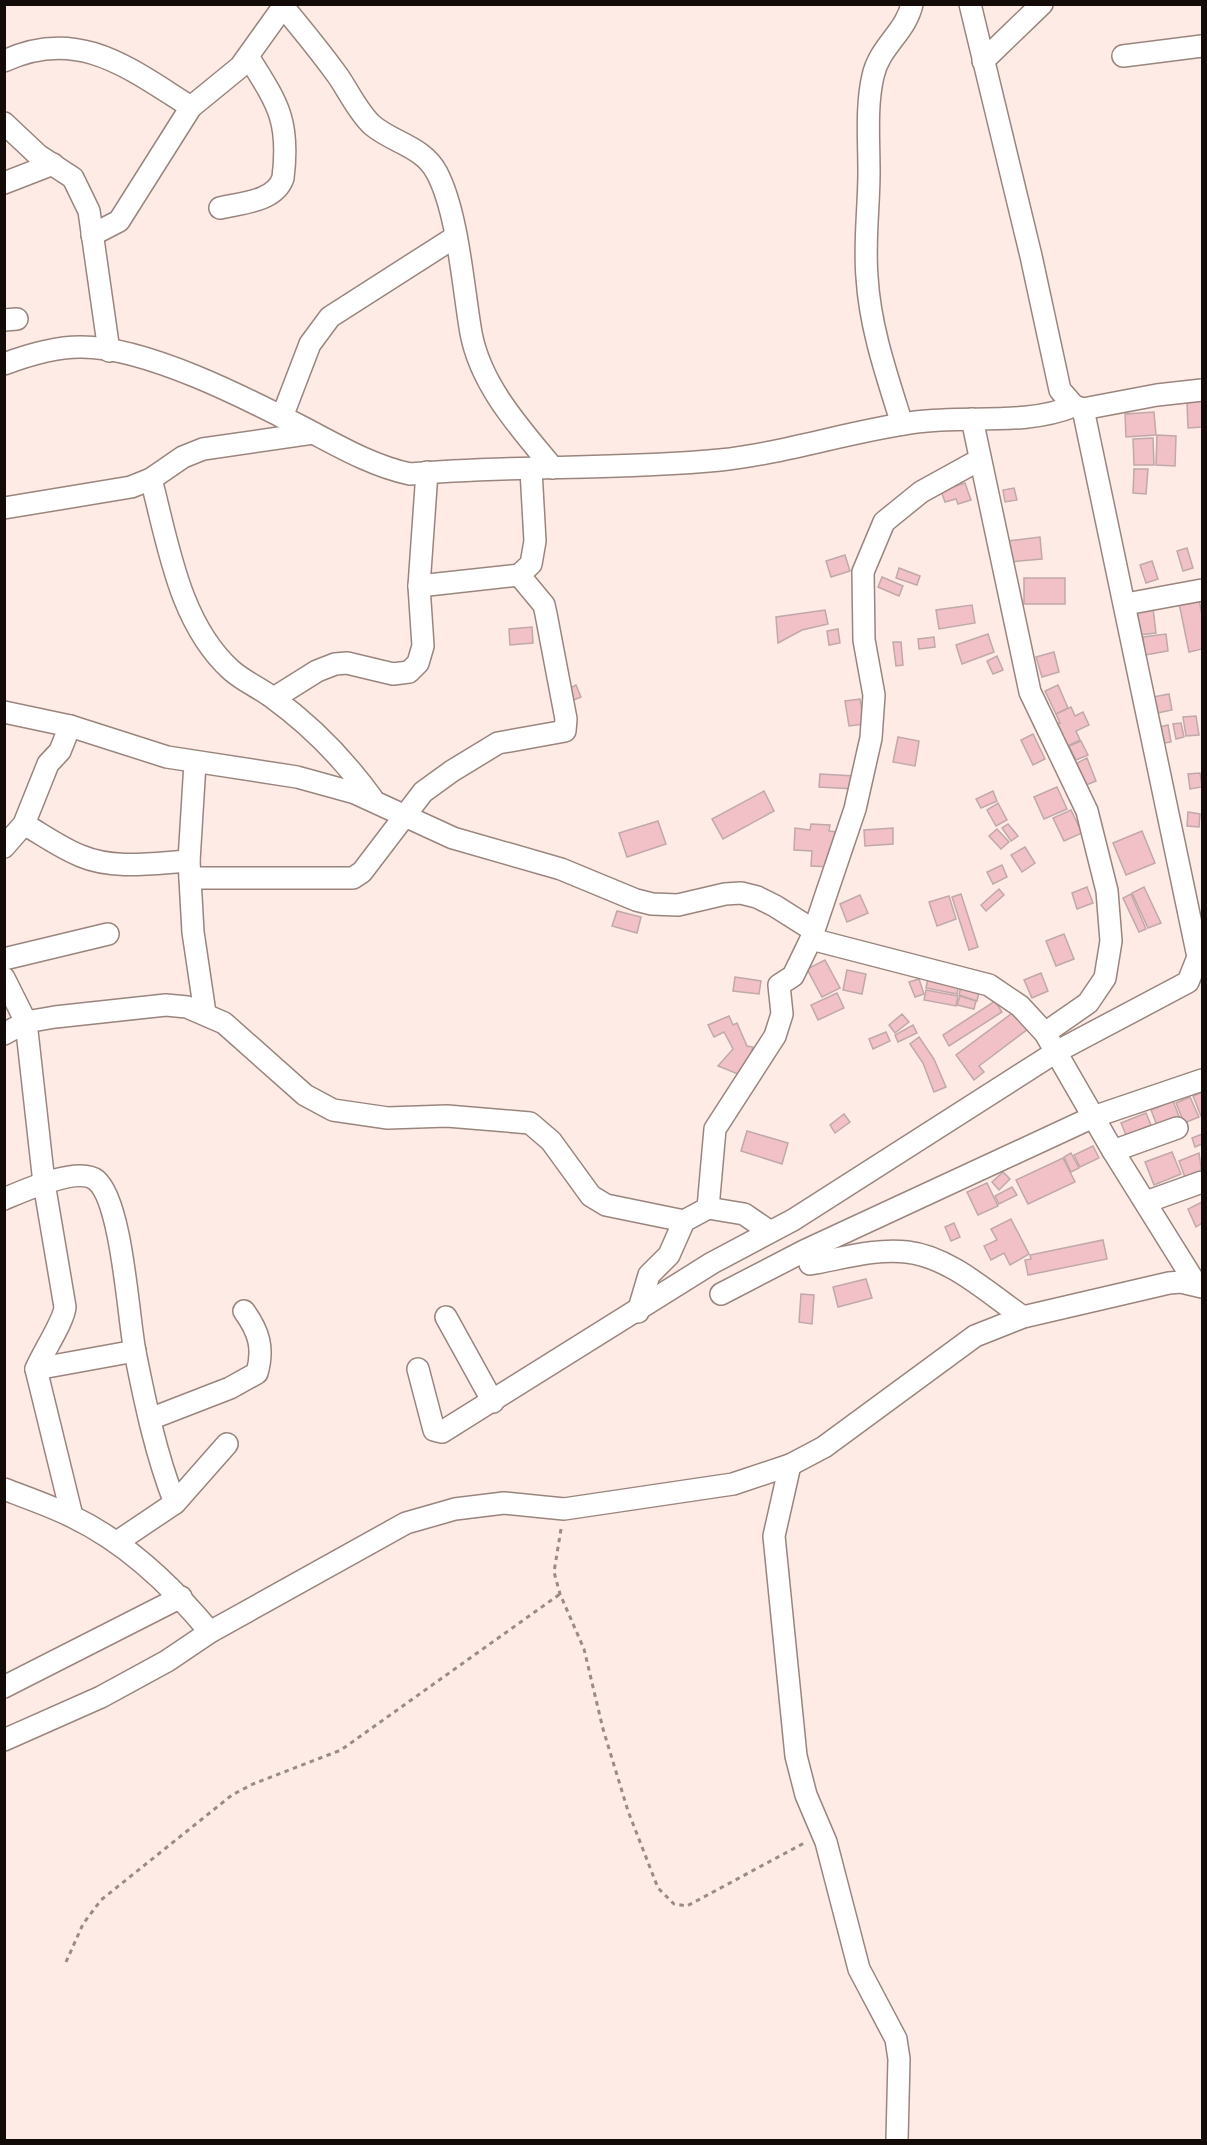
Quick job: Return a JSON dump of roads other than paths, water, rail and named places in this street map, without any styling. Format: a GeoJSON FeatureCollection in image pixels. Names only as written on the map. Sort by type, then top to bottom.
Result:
{"type":"FeatureCollection","features":[{"type":"Feature","properties":{"kind":"street"},"geometry":{"type":"LineString","coordinates":[[902,424],[875,334],[867,279],[866,242],[870,93],[873,75],[887,45],[907,21],[912,4]]}},
{"type":"Feature","properties":{"kind":"street"},"geometry":{"type":"LineString","coordinates":[[418,1369],[434,1430],[442,1432],[769,1231],[793,1220],[1056,1052],[1188,982],[1198,957],[1126,604],[1060,390],[1031,256],[970,4]]}},
{"type":"Feature","properties":{"kind":"street"},"geometry":{"type":"LineString","coordinates":[[983,62],[1042,4]]}},
{"type":"Feature","properties":{"kind":"street"},"geometry":{"type":"LineString","coordinates":[[92,235],[119,221],[191,107],[249,58],[282,6],[329,63],[373,125],[423,154],[430,162],[443,187],[455,237],[472,335],[483,365],[507,411],[553,468]]}},
{"type":"Feature","properties":{"kind":"street"},"geometry":{"type":"LineString","coordinates":[[1123,56],[1203,46]]}},
{"type":"Feature","properties":{"kind":"street"},"geometry":{"type":"LineString","coordinates":[[4,61],[23,52],[47,47],[86,50],[115,60],[191,107]]}},
{"type":"Feature","properties":{"kind":"street"},"geometry":{"type":"LineString","coordinates":[[220,208],[265,197],[281,185],[283,178],[284,127],[280,111],[249,58]]}},
{"type":"Feature","properties":{"kind":"street"},"geometry":{"type":"LineString","coordinates":[[4,123],[26,144],[73,178],[82,193],[89,211],[109,351]]}},
{"type":"Feature","properties":{"kind":"street"},"geometry":{"type":"LineString","coordinates":[[4,183],[53,164]]}},
{"type":"Feature","properties":{"kind":"street"},"geometry":{"type":"LineString","coordinates":[[282,417],[310,344],[330,317],[455,237]]}},
{"type":"Feature","properties":{"kind":"street"},"geometry":{"type":"LineString","coordinates":[[4,364],[32,353],[81,347],[109,351],[166,365],[392,470],[410,474],[531,470],[722,459],[774,452],[902,424],[1067,410],[1203,390]]}},
{"type":"Feature","properties":{"kind":"street"},"geometry":{"type":"LineString","coordinates":[[972,419],[1030,692],[1087,811],[1107,891],[1111,942],[1105,978],[1088,1003],[1045,1033]]}},
{"type":"Feature","properties":{"kind":"street"},"geometry":{"type":"LineString","coordinates":[[4,508],[120,490],[151,479],[183,457],[203,449],[313,433]]}},
{"type":"Feature","properties":{"kind":"street"},"geometry":{"type":"LineString","coordinates":[[708,1208],[715,1130],[775,1036],[782,1014],[779,985],[793,976],[812,934],[855,809],[871,738],[874,695],[864,640],[863,572],[885,522],[921,492],[979,460]]}},
{"type":"Feature","properties":{"kind":"street"},"geometry":{"type":"LineString","coordinates":[[419,586],[519,575],[531,564],[535,541],[531,470]]}},
{"type":"Feature","properties":{"kind":"street"},"geometry":{"type":"LineString","coordinates":[[273,698],[317,671],[335,664],[347,663],[393,674],[409,672],[418,663],[423,646],[419,586],[427,472]]}},
{"type":"Feature","properties":{"kind":"street"},"geometry":{"type":"LineString","coordinates":[[151,479],[175,572],[186,603],[201,630],[232,671],[273,698],[337,751],[372,798]]}},
{"type":"Feature","properties":{"kind":"street"},"geometry":{"type":"LineString","coordinates":[[24,824],[72,852],[96,860],[189,870],[353,878],[362,872],[423,792],[498,743],[565,731],[566,718],[544,605],[519,575]]}},
{"type":"Feature","properties":{"kind":"street"},"geometry":{"type":"LineString","coordinates":[[1126,604],[1203,590]]}},
{"type":"Feature","properties":{"kind":"street"},"geometry":{"type":"LineString","coordinates":[[4,712],[70,726],[143,750],[195,763],[297,777],[372,798],[405,817],[453,838],[561,869],[636,900],[652,904],[678,905],[725,894],[741,893],[757,897],[775,906],[812,934],[989,985],[1005,993],[1045,1033],[1113,1151],[1199,1280],[1169,1283],[1023,1317],[975,1336],[824,1447],[790,1465],[732,1484],[564,1509],[504,1503],[454,1509],[406,1524],[210,1632],[167,1661],[101,1697],[4,1740]]}},
{"type":"Feature","properties":{"kind":"street"},"geometry":{"type":"LineString","coordinates":[[4,847],[24,824],[48,764],[60,751],[70,726]]}},
{"type":"Feature","properties":{"kind":"street"},"geometry":{"type":"LineString","coordinates":[[195,763],[189,870],[193,932],[205,1013]]}},
{"type":"Feature","properties":{"kind":"street"},"geometry":{"type":"LineString","coordinates":[[4,959],[108,934]]}},
{"type":"Feature","properties":{"kind":"street"},"geometry":{"type":"LineString","coordinates":[[4,978],[26,1022],[44,1183],[65,1306],[63,1317],[44,1349],[36,1369],[72,1516]]}},
{"type":"Feature","properties":{"kind":"street"},"geometry":{"type":"LineString","coordinates":[[4,1034],[26,1022],[165,1005],[187,1007],[224,1023],[246,1040],[305,1095],[333,1110],[388,1118],[447,1116],[530,1123],[551,1141],[591,1196],[606,1205],[684,1221]]}},
{"type":"Feature","properties":{"kind":"street"},"geometry":{"type":"LineString","coordinates":[[721,1294],[807,1257],[1093,1117],[1203,1080]]}},
{"type":"Feature","properties":{"kind":"street"},"geometry":{"type":"LineString","coordinates":[[1113,1151],[1177,1128]]}},
{"type":"Feature","properties":{"kind":"street"},"geometry":{"type":"LineString","coordinates":[[4,1199],[44,1183],[84,1175],[95,1179],[105,1190],[118,1232],[135,1351],[150,1419],[163,1474],[175,1503]]}},
{"type":"Feature","properties":{"kind":"street"},"geometry":{"type":"LineString","coordinates":[[1146,1202],[1203,1182]]}},
{"type":"Feature","properties":{"kind":"street"},"geometry":{"type":"LineString","coordinates":[[638,1312],[649,1275],[669,1255],[684,1221],[708,1208],[744,1214],[769,1231]]}},
{"type":"Feature","properties":{"kind":"street"},"geometry":{"type":"LineString","coordinates":[[793,1220],[807,1257]]}},
{"type":"Feature","properties":{"kind":"street"},"geometry":{"type":"LineString","coordinates":[[807,1257],[905,1251],[931,1257],[1023,1317]]}},
{"type":"Feature","properties":{"kind":"street"},"geometry":{"type":"LineString","coordinates":[[150,1419],[230,1388],[257,1373],[262,1356],[257,1329],[244,1311]]}},
{"type":"Feature","properties":{"kind":"street"},"geometry":{"type":"LineString","coordinates":[[446,1317],[493,1402]]}},
{"type":"Feature","properties":{"kind":"street"},"geometry":{"type":"LineString","coordinates":[[36,1369],[135,1351]]}},
{"type":"Feature","properties":{"kind":"street"},"geometry":{"type":"LineString","coordinates":[[117,1542],[175,1503],[227,1444]]}},
{"type":"Feature","properties":{"kind":"street"},"geometry":{"type":"LineString","coordinates":[[790,1465],[774,1536],[796,1756],[806,1795],[823,1833],[858,1969],[896,2039],[899,2059],[897,2140]]}},
{"type":"Feature","properties":{"kind":"street"},"geometry":{"type":"LineString","coordinates":[[4,1489],[72,1516],[117,1542],[181,1598],[210,1632]]}},
{"type":"Feature","properties":{"kind":"street"},"geometry":{"type":"LineString","coordinates":[[4,1687],[181,1598]]}}]}
